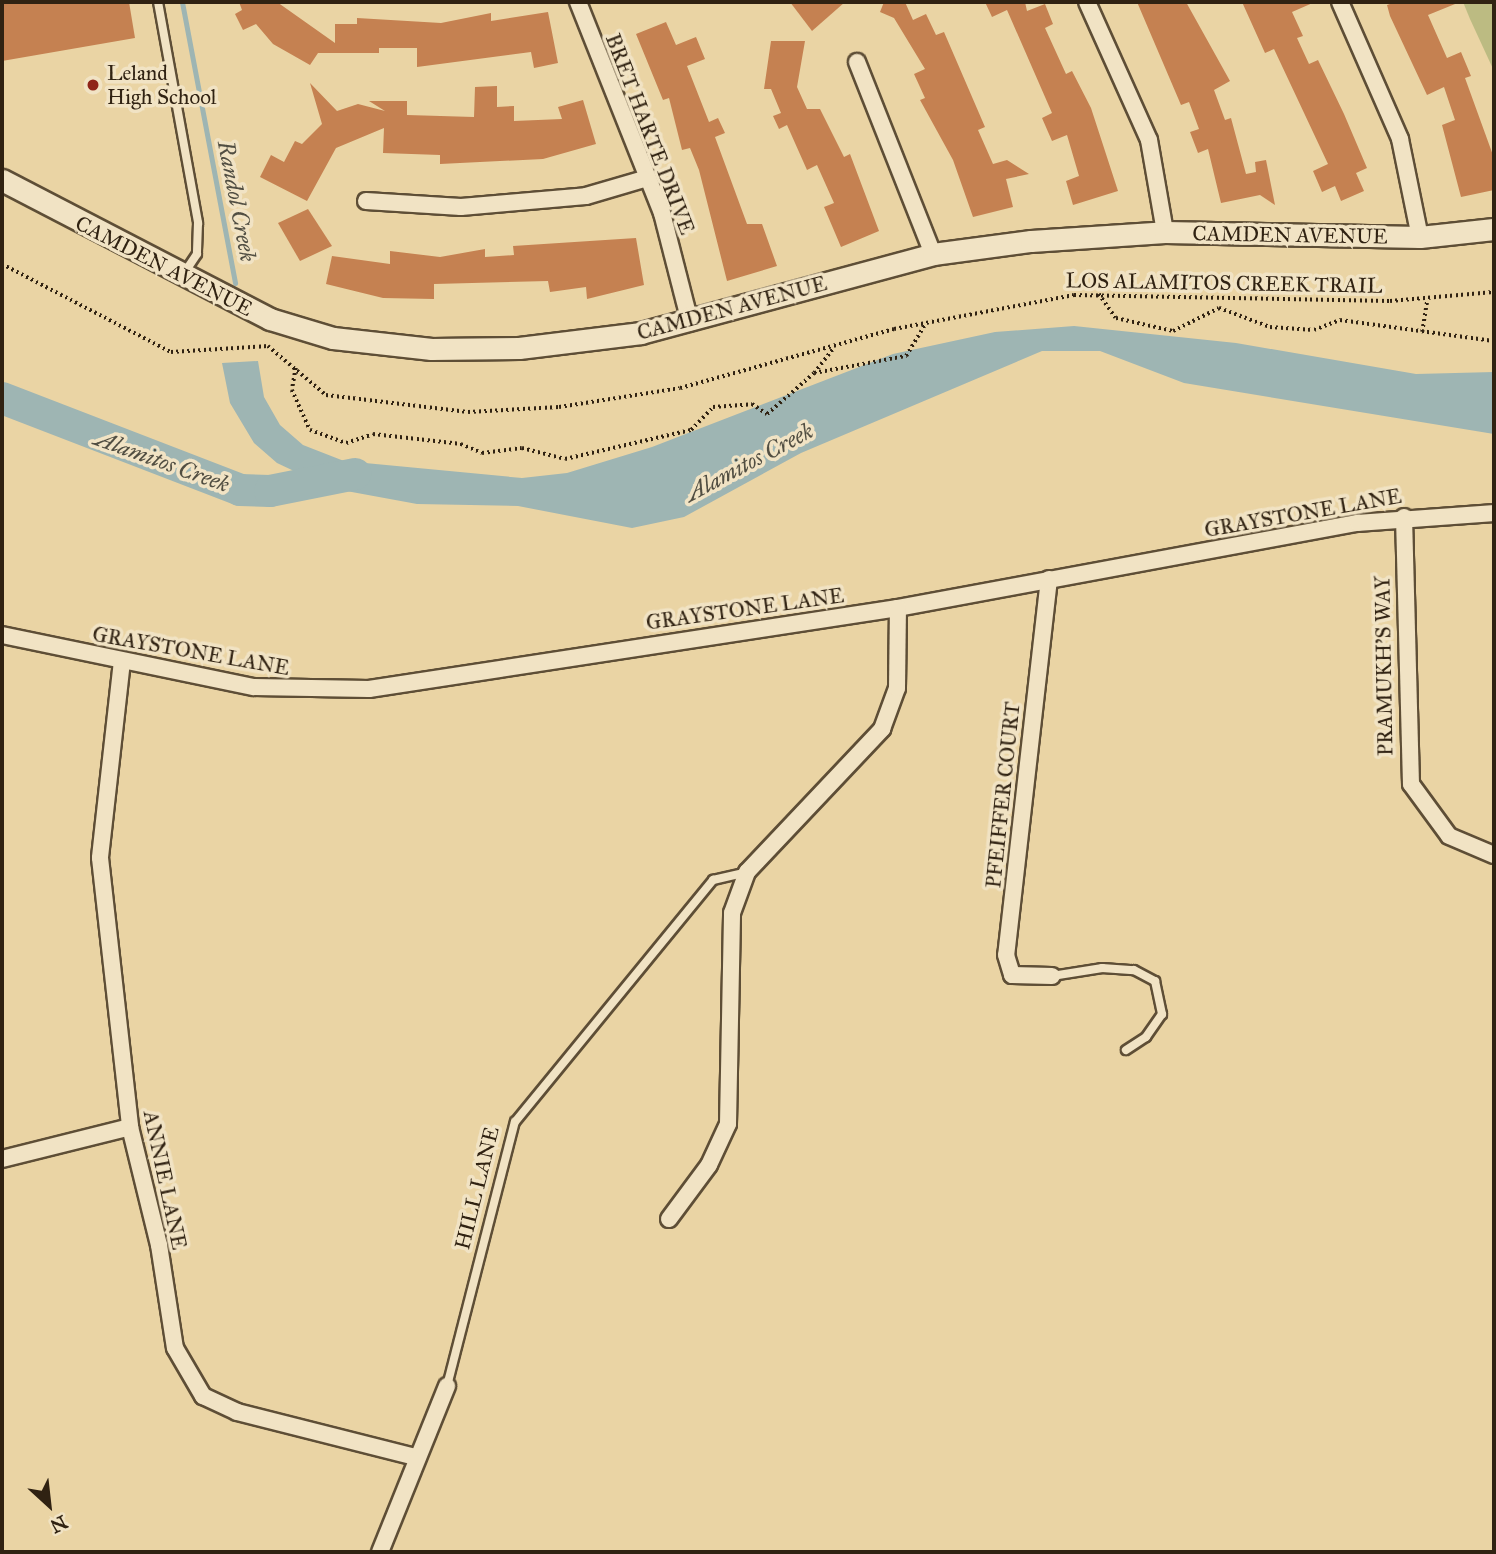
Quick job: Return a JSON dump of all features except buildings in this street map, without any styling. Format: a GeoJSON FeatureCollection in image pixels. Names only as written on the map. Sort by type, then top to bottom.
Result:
{"type":"FeatureCollection","features":[{"type":"Feature","properties":{"kind":"street","name":"BRET HARTE DRIVE"},"geometry":{"type":"LineString","coordinates":[[578,2],[644,179],[662,213],[690,322]]}},
{"type":"Feature","properties":{"kind":"street"},"geometry":{"type":"LineString","coordinates":[[1087,2],[1149,140],[1165,232]]}},
{"type":"Feature","properties":{"kind":"street"},"geometry":{"type":"LineString","coordinates":[[1340,2],[1400,139],[1420,237]]}},
{"type":"Feature","properties":{"kind":"street"},"geometry":{"type":"LineString","coordinates":[[857,62],[933,254]]}},
{"type":"Feature","properties":{"kind":"street"},"geometry":{"type":"LineString","coordinates":[[366,201],[461,207],[586,196],[644,179]]}},
{"type":"Feature","properties":{"kind":"street","name":"CAMDEN AVENUE"},"geometry":{"type":"LineString","coordinates":[[2,180],[181,278],[253,312],[333,338],[431,349],[585,341],[690,322],[933,254],[1165,232],[1420,237],[1494,229]]}},
{"type":"Feature","properties":{"kind":"street","name":"GRAYSTONE LANE"},"geometry":{"type":"LineString","coordinates":[[2,635],[254,687],[369,689],[898,608],[1404,517],[1494,513]]}},
{"type":"Feature","properties":{"kind":"street","name":"PRAMUKH'S WAY"},"geometry":{"type":"LineString","coordinates":[[1404,517],[1411,784],[1449,836],[1494,855]]}},
{"type":"Feature","properties":{"kind":"street","name":"PFEIFFER COURT"},"geometry":{"type":"LineString","coordinates":[[1049,579],[1006,956],[1012,975],[1052,976]]}},
{"type":"Feature","properties":{"kind":"street"},"geometry":{"type":"LineString","coordinates":[[669,1219],[709,1165],[728,1124],[732,913],[747,872],[882,729],[897,688],[898,608]]}},
{"type":"Feature","properties":{"kind":"street","name":"ANNIE LANE"},"geometry":{"type":"LineString","coordinates":[[122,661],[100,858],[130,1127],[159,1245],[175,1349],[203,1396],[237,1412],[415,1457]]}},
{"type":"Feature","properties":{"kind":"street"},"geometry":{"type":"LineString","coordinates":[[2,1158],[130,1127]]}},
{"type":"Feature","properties":{"kind":"street","name":"HILL LANE"},"geometry":{"type":"LineString","coordinates":[[380,1552],[415,1457],[446,1387]]}},
{"type":"Feature","properties":{"kind":"lane"},"geometry":{"type":"LineString","coordinates":[[158,2],[198,223],[197,254],[181,278]]}},
{"type":"Feature","properties":{"kind":"lane","name":"HILL LANE"},"geometry":{"type":"LineString","coordinates":[[446,1387],[515,1122],[713,880],[747,872]]}},
{"type":"Feature","properties":{"kind":"lane"},"geometry":{"type":"LineString","coordinates":[[1052,976],[1102,968],[1134,970],[1155,981],[1162,1014],[1146,1037],[1126,1050]]}},
{"type":"Feature","properties":{"kind":"path","name":"LOS ALAMITOS CREEK TRAIL"},"geometry":{"type":"LineString","coordinates":[[2,264],[171,352],[268,346],[296,368],[316,391],[347,401],[489,411],[655,393],[835,345],[925,324],[976,318],[1023,302],[1099,294],[1427,299],[1494,292]]}},
{"type":"Feature","properties":{"kind":"path"},"geometry":{"type":"LineString","coordinates":[[1099,294],[1116,318],[1173,331],[1219,308],[1270,327],[1314,330],[1340,320],[1494,341]]}},
{"type":"Feature","properties":{"kind":"path"},"geometry":{"type":"LineString","coordinates":[[1422,332],[1427,299]]}},
{"type":"Feature","properties":{"kind":"path"},"geometry":{"type":"LineString","coordinates":[[814,373],[857,361],[898,360],[925,324]]}},
{"type":"Feature","properties":{"kind":"path"},"geometry":{"type":"LineString","coordinates":[[296,368],[292,390],[310,430],[346,443],[373,434],[420,437],[482,453],[522,448],[565,458],[691,430],[713,407],[752,404],[767,414],[814,373],[835,345]]}},
{"type":"Feature","properties":{"kind":"shaded area"},"geometry":{"type":"Polygon","coordinates":[[[1463,2],[1494,2],[1494,71],[1470,19],[1463,2]]]}},
{"type":"Feature","properties":{"kind":"water"},"geometry":{"type":"Polygon","coordinates":[[[1074,326],[1236,343],[1416,374],[1494,372],[1494,434],[1184,383],[1100,351],[1042,351],[801,453],[684,517],[632,528],[518,506],[417,504],[330,488],[277,463],[254,443],[230,403],[222,363],[258,361],[264,397],[280,425],[303,445],[344,461],[522,478],[567,473],[652,447],[893,354],[995,332],[1074,326]]]}},
{"type":"Feature","properties":{"kind":"waterway","name":"Randol Creek"},"geometry":{"type":"LineString","coordinates":[[182,2],[235,283]]}},
{"type":"Feature","properties":{"kind":"waterway","name":"Alamitos Creek"},"geometry":{"type":"LineString","coordinates":[[2,398],[240,490],[270,491],[355,474]]}},
{"type":"Feature","properties":{"kind":"place","name":"Leland High School"},"geometry":{"type":"Point","coordinates":[93,85]}}]}
